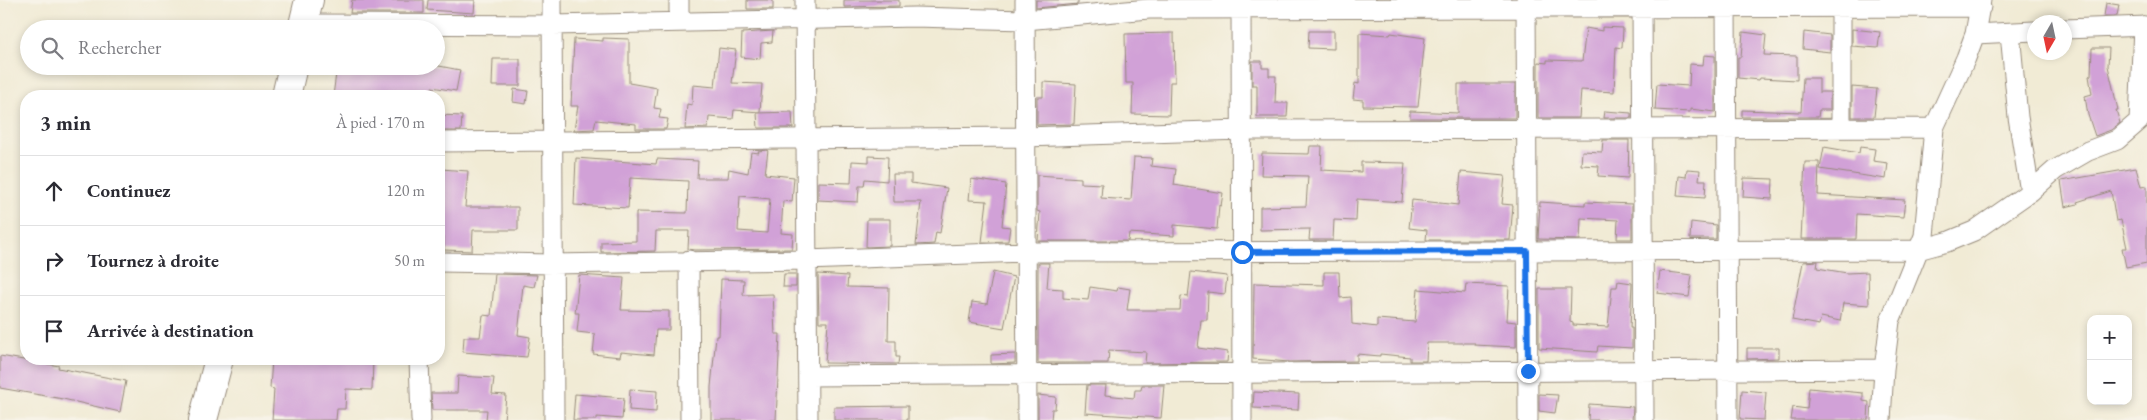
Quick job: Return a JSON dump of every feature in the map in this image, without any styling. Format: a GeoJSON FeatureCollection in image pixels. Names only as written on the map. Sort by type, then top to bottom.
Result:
{"type":"FeatureCollection","features":[{"type":"Feature","properties":{"kind":"highway"},"geometry":{"type":"LineString","coordinates":[[287,90],[291,75]]}},
{"type":"Feature","properties":{"kind":"highway"},"geometry":{"type":"LineString","coordinates":[[203,420],[218,365]]}},
{"type":"Feature","properties":{"kind":"street"},"geometry":{"type":"LineString","coordinates":[[552,0],[554,420]]}},
{"type":"Feature","properties":{"kind":"street"},"geometry":{"type":"LineString","coordinates":[[679,0],[679,21]]}},
{"type":"Feature","properties":{"kind":"street"},"geometry":{"type":"LineString","coordinates":[[805,0],[808,420]]}},
{"type":"Feature","properties":{"kind":"street"},"geometry":{"type":"LineString","coordinates":[[1025,0],[1027,420]]}},
{"type":"Feature","properties":{"kind":"street"},"geometry":{"type":"LineString","coordinates":[[1526,4],[1528,420]]}},
{"type":"Feature","properties":{"kind":"street"},"geometry":{"type":"LineString","coordinates":[[1642,4],[1644,420]]}},
{"type":"Feature","properties":{"kind":"street"},"geometry":{"type":"LineString","coordinates":[[445,22],[553,25],[805,20],[915,8],[1025,20],[1149,5],[1726,4],[1840,8],[1981,4],[1975,34],[1966,58],[1934,128],[1924,236],[1890,321],[1884,369],[1881,420]]}},
{"type":"Feature","properties":{"kind":"street"},"geometry":{"type":"LineString","coordinates":[[1726,4],[1728,420]]}},
{"type":"Feature","properties":{"kind":"street"},"geometry":{"type":"LineString","coordinates":[[1241,5],[1242,420]]}},
{"type":"Feature","properties":{"kind":"street"},"geometry":{"type":"LineString","coordinates":[[1840,8],[1841,128]]}},
{"type":"Feature","properties":{"kind":"street"},"geometry":{"type":"LineString","coordinates":[[305,17],[398,20]]}},
{"type":"Feature","properties":{"kind":"street"},"geometry":{"type":"LineString","coordinates":[[445,262],[552,264],[689,260],[806,260],[1026,252],[1918,250],[1947,242],[1974,231],[2030,192],[2055,170],[2088,151],[2117,140],[2139,121],[2145,26],[2072,29]]}},
{"type":"Feature","properties":{"kind":"street"},"geometry":{"type":"LineString","coordinates":[[1975,34],[2027,32]]}},
{"type":"Feature","properties":{"kind":"street"},"geometry":{"type":"LineString","coordinates":[[2010,33],[2018,117],[2030,192]]}},
{"type":"Feature","properties":{"kind":"street"},"geometry":{"type":"LineString","coordinates":[[445,142],[1025,137],[1242,130],[1934,128]]}},
{"type":"Feature","properties":{"kind":"street"},"geometry":{"type":"LineString","coordinates":[[689,260],[690,420]]}},
{"type":"Feature","properties":{"kind":"street"},"geometry":{"type":"LineString","coordinates":[[419,365],[421,420]]}},
{"type":"Feature","properties":{"kind":"street"},"geometry":{"type":"LineString","coordinates":[[808,376],[1884,369]]}},
{"type":"Feature","properties":{"kind":"building"},"geometry":{"type":"Polygon","coordinates":[[[352,0],[424,0],[424,13],[350,13],[352,0]]]}},
{"type":"Feature","properties":{"kind":"building"},"geometry":{"type":"Polygon","coordinates":[[[428,0],[475,0],[474,13],[427,10],[428,0]]]}},
{"type":"Feature","properties":{"kind":"building"},"geometry":{"type":"Polygon","coordinates":[[[747,0],[773,0],[773,9],[747,9],[747,0]]]}},
{"type":"Feature","properties":{"kind":"building"},"geometry":{"type":"Polygon","coordinates":[[[844,0],[899,0],[899,6],[844,7],[844,0]]]}},
{"type":"Feature","properties":{"kind":"building"},"geometry":{"type":"Polygon","coordinates":[[[1036,0],[1078,0],[1078,4],[1036,8],[1036,0]]]}},
{"type":"Feature","properties":{"kind":"building"},"geometry":{"type":"Polygon","coordinates":[[[2106,3],[2119,5],[2117,16],[2104,16],[2106,3]]]}},
{"type":"Feature","properties":{"kind":"building"},"geometry":{"type":"Polygon","coordinates":[[[1602,27],[1623,28],[1622,48],[1616,47],[1614,92],[1581,90],[1579,118],[1538,118],[1538,62],[1547,63],[1547,60],[1582,61],[1586,28],[1602,31],[1602,27]]]}},
{"type":"Feature","properties":{"kind":"building"},"geometry":{"type":"Polygon","coordinates":[[[1852,29],[1880,32],[1878,48],[1852,46],[1852,29]]]}},
{"type":"Feature","properties":{"kind":"building"},"geometry":{"type":"Polygon","coordinates":[[[773,31],[772,42],[761,43],[760,59],[741,57],[742,33],[773,31]]]}},
{"type":"Feature","properties":{"kind":"building"},"geometry":{"type":"Polygon","coordinates":[[[1309,31],[1334,31],[1334,49],[1308,48],[1309,31]]]}},
{"type":"Feature","properties":{"kind":"building"},"geometry":{"type":"Polygon","coordinates":[[[1743,32],[1766,35],[1764,55],[1797,56],[1797,80],[1738,78],[1738,57],[1741,57],[1743,32]]]}},
{"type":"Feature","properties":{"kind":"building"},"geometry":{"type":"Polygon","coordinates":[[[1804,32],[1830,35],[1830,52],[1803,49],[1804,32]]]}},
{"type":"Feature","properties":{"kind":"building"},"geometry":{"type":"Polygon","coordinates":[[[1174,33],[1175,82],[1170,82],[1169,115],[1132,114],[1133,83],[1126,83],[1125,34],[1174,33]]]}},
{"type":"Feature","properties":{"kind":"building"},"geometry":{"type":"Polygon","coordinates":[[[1359,33],[1390,35],[1391,33],[1425,38],[1418,107],[1363,106],[1363,100],[1353,99],[1355,83],[1359,84],[1359,33]]]}},
{"type":"Feature","properties":{"kind":"building"},"geometry":{"type":"Polygon","coordinates":[[[603,38],[629,39],[629,83],[657,88],[654,108],[661,109],[659,118],[668,119],[666,129],[636,129],[636,124],[596,120],[594,129],[574,130],[578,106],[571,106],[574,39],[603,41],[603,38]]]}},
{"type":"Feature","properties":{"kind":"building"},"geometry":{"type":"Polygon","coordinates":[[[719,48],[736,50],[732,83],[762,84],[760,112],[734,110],[733,119],[709,117],[708,128],[685,129],[687,104],[692,105],[693,85],[715,87],[719,48]]]}},
{"type":"Feature","properties":{"kind":"building"},"geometry":{"type":"Polygon","coordinates":[[[2092,48],[2109,48],[2108,66],[2120,123],[2111,130],[2095,136],[2088,115],[2085,96],[2092,94],[2089,76],[2091,75],[2092,48]]]}},
{"type":"Feature","properties":{"kind":"building"},"geometry":{"type":"Polygon","coordinates":[[[1704,55],[1715,56],[1715,112],[1690,109],[1690,112],[1655,110],[1657,84],[1689,86],[1690,64],[1703,65],[1704,55]]]}},
{"type":"Feature","properties":{"kind":"building"},"geometry":{"type":"Polygon","coordinates":[[[493,59],[520,59],[520,86],[492,86],[493,59]]]}},
{"type":"Feature","properties":{"kind":"building"},"geometry":{"type":"Polygon","coordinates":[[[1252,61],[1262,61],[1262,68],[1269,68],[1269,76],[1276,76],[1275,103],[1288,103],[1287,117],[1257,117],[1257,85],[1252,85],[1252,61]]]}},
{"type":"Feature","properties":{"kind":"building"},"geometry":{"type":"Polygon","coordinates":[[[445,67],[460,70],[456,91],[432,87],[431,90],[334,90],[336,75],[445,75],[445,67]]]}},
{"type":"Feature","properties":{"kind":"building"},"geometry":{"type":"Polygon","coordinates":[[[1803,78],[1819,78],[1819,92],[1830,92],[1830,110],[1819,110],[1818,117],[1742,117],[1742,110],[1801,112],[1803,78]]]}},
{"type":"Feature","properties":{"kind":"building"},"geometry":{"type":"Polygon","coordinates":[[[1043,82],[1076,84],[1074,124],[1037,125],[1037,97],[1043,97],[1043,82]]]}},
{"type":"Feature","properties":{"kind":"building"},"geometry":{"type":"Polygon","coordinates":[[[1458,84],[1515,84],[1515,118],[1410,118],[1410,111],[1458,113],[1458,84]]]}},
{"type":"Feature","properties":{"kind":"building"},"geometry":{"type":"Polygon","coordinates":[[[1852,87],[1877,89],[1874,117],[1852,117],[1852,87]]]}},
{"type":"Feature","properties":{"kind":"building"},"geometry":{"type":"Polygon","coordinates":[[[514,89],[528,91],[526,104],[513,102],[514,89]]]}},
{"type":"Feature","properties":{"kind":"building"},"geometry":{"type":"Polygon","coordinates":[[[1605,111],[1631,113],[1631,118],[1604,118],[1605,111]]]}},
{"type":"Feature","properties":{"kind":"building"},"geometry":{"type":"Polygon","coordinates":[[[792,112],[793,128],[758,128],[757,113],[792,112]]]}},
{"type":"Feature","properties":{"kind":"building"},"geometry":{"type":"Polygon","coordinates":[[[445,115],[462,116],[461,131],[445,131],[445,115]]]}},
{"type":"Feature","properties":{"kind":"building"},"geometry":{"type":"Polygon","coordinates":[[[1603,140],[1629,140],[1628,178],[1598,176],[1599,166],[1581,165],[1582,151],[1602,152],[1603,140]]]}},
{"type":"Feature","properties":{"kind":"building"},"geometry":{"type":"Polygon","coordinates":[[[1310,146],[1322,146],[1321,170],[1361,172],[1361,162],[1405,163],[1402,202],[1357,199],[1356,221],[1334,220],[1333,240],[1309,240],[1310,229],[1260,230],[1260,207],[1306,206],[1308,176],[1261,175],[1262,153],[1309,154],[1310,146]]]}},
{"type":"Feature","properties":{"kind":"building"},"geometry":{"type":"Polygon","coordinates":[[[1824,147],[1859,153],[1860,147],[1875,149],[1873,161],[1888,163],[1886,179],[1820,169],[1824,147]]]}},
{"type":"Feature","properties":{"kind":"building"},"geometry":{"type":"Polygon","coordinates":[[[768,150],[765,174],[794,177],[792,202],[783,201],[781,233],[793,234],[792,249],[695,250],[688,249],[689,231],[656,231],[655,251],[601,252],[601,242],[636,241],[636,212],[687,213],[688,181],[630,178],[628,208],[574,205],[576,158],[656,164],[657,159],[698,161],[697,178],[728,178],[729,169],[748,173],[751,152],[759,153],[758,151],[768,150]],[[740,196],[738,231],[767,233],[770,199],[740,196]]]}},
{"type":"Feature","properties":{"kind":"building"},"geometry":{"type":"Polygon","coordinates":[[[869,156],[888,157],[887,181],[865,179],[864,186],[859,186],[858,202],[818,200],[818,182],[851,183],[852,161],[869,162],[869,156]]]}},
{"type":"Feature","properties":{"kind":"building"},"geometry":{"type":"Polygon","coordinates":[[[1134,157],[1152,158],[1151,166],[1176,169],[1174,185],[1223,193],[1221,206],[1219,205],[1217,229],[1174,225],[1174,236],[1129,233],[1128,241],[1038,241],[1040,212],[1037,211],[1037,175],[1081,178],[1081,183],[1102,184],[1101,198],[1131,200],[1134,157]]]}},
{"type":"Feature","properties":{"kind":"building"},"geometry":{"type":"Polygon","coordinates":[[[1805,162],[1819,162],[1818,195],[1905,200],[1903,217],[1857,214],[1856,239],[1801,239],[1805,162]]]}},
{"type":"Feature","properties":{"kind":"building"},"geometry":{"type":"Polygon","coordinates":[[[2136,168],[2141,187],[2147,186],[2147,263],[2126,267],[2122,248],[2127,248],[2121,220],[2116,221],[2111,191],[2065,207],[2061,181],[2136,168]]]}},
{"type":"Feature","properties":{"kind":"building"},"geometry":{"type":"Polygon","coordinates":[[[445,169],[468,171],[465,207],[518,207],[518,230],[473,230],[472,251],[445,250],[445,169]]]}},
{"type":"Feature","properties":{"kind":"building"},"geometry":{"type":"Polygon","coordinates":[[[1687,169],[1700,170],[1699,180],[1706,180],[1705,198],[1677,196],[1679,176],[1686,177],[1687,169]]]}},
{"type":"Feature","properties":{"kind":"building"},"geometry":{"type":"Polygon","coordinates":[[[1461,172],[1505,176],[1502,204],[1513,205],[1510,240],[1426,240],[1427,230],[1409,228],[1412,200],[1458,205],[1461,172]]]}},
{"type":"Feature","properties":{"kind":"building"},"geometry":{"type":"Polygon","coordinates":[[[893,174],[911,174],[911,183],[947,188],[940,233],[936,232],[934,244],[916,245],[921,202],[894,202],[893,174]]]}},
{"type":"Feature","properties":{"kind":"building"},"geometry":{"type":"Polygon","coordinates":[[[1744,178],[1773,179],[1772,199],[1743,197],[1744,178]]]}},
{"type":"Feature","properties":{"kind":"building"},"geometry":{"type":"Polygon","coordinates":[[[971,179],[1006,184],[1002,226],[1010,227],[1008,241],[982,242],[987,201],[969,200],[971,179]]]}},
{"type":"Feature","properties":{"kind":"building"},"geometry":{"type":"Polygon","coordinates":[[[1540,202],[1585,205],[1585,202],[1632,204],[1632,239],[1617,239],[1618,220],[1581,218],[1580,240],[1538,239],[1540,202]]]}},
{"type":"Feature","properties":{"kind":"building"},"geometry":{"type":"Polygon","coordinates":[[[867,219],[890,219],[890,246],[866,247],[867,219]]]}},
{"type":"Feature","properties":{"kind":"building"},"geometry":{"type":"Polygon","coordinates":[[[1691,222],[1716,225],[1716,239],[1690,239],[1691,222]]]}},
{"type":"Feature","properties":{"kind":"building"},"geometry":{"type":"Polygon","coordinates":[[[1818,261],[1817,268],[1847,273],[1868,272],[1869,305],[1843,303],[1840,321],[1821,317],[1819,325],[1792,320],[1803,262],[1818,261]]]}},
{"type":"Feature","properties":{"kind":"building"},"geometry":{"type":"Polygon","coordinates":[[[1038,263],[1049,263],[1047,288],[1063,289],[1063,298],[1088,300],[1090,287],[1117,291],[1118,287],[1130,289],[1127,310],[1180,310],[1181,296],[1188,297],[1191,272],[1227,276],[1225,294],[1208,292],[1207,320],[1201,320],[1198,348],[1228,352],[1227,362],[1145,363],[1146,352],[1109,350],[1108,363],[1038,363],[1038,263]]]}},
{"type":"Feature","properties":{"kind":"building"},"geometry":{"type":"Polygon","coordinates":[[[1660,271],[1692,275],[1689,297],[1657,293],[1660,271]]]}},
{"type":"Feature","properties":{"kind":"building"},"geometry":{"type":"Polygon","coordinates":[[[993,272],[1014,277],[1004,328],[969,322],[972,302],[987,304],[993,272]]]}},
{"type":"Feature","properties":{"kind":"building"},"geometry":{"type":"Polygon","coordinates":[[[1324,272],[1339,272],[1340,298],[1351,297],[1352,324],[1377,327],[1377,319],[1415,322],[1418,289],[1465,293],[1466,284],[1509,286],[1507,321],[1516,322],[1516,347],[1474,345],[1475,343],[1427,343],[1426,361],[1410,361],[1410,357],[1380,354],[1380,356],[1357,354],[1357,361],[1289,362],[1253,359],[1254,283],[1324,285],[1324,272]]]}},
{"type":"Feature","properties":{"kind":"building"},"geometry":{"type":"Polygon","coordinates":[[[495,274],[537,275],[534,287],[523,285],[518,335],[530,337],[527,357],[463,352],[464,337],[480,337],[483,315],[491,316],[495,274]]]}},
{"type":"Feature","properties":{"kind":"building"},"geometry":{"type":"Polygon","coordinates":[[[784,274],[796,274],[796,287],[783,287],[784,274]]]}},
{"type":"Feature","properties":{"kind":"building"},"geometry":{"type":"Polygon","coordinates":[[[818,274],[848,276],[847,287],[889,288],[888,341],[896,341],[896,357],[899,357],[898,364],[825,363],[828,322],[819,322],[818,274]]]}},
{"type":"Feature","properties":{"kind":"building"},"geometry":{"type":"Polygon","coordinates":[[[579,275],[624,278],[621,310],[669,311],[669,330],[656,330],[654,355],[621,352],[620,357],[593,354],[595,334],[577,332],[579,313],[575,313],[579,275]]]}},
{"type":"Feature","properties":{"kind":"building"},"geometry":{"type":"Polygon","coordinates":[[[721,279],[744,280],[743,295],[773,294],[775,334],[780,334],[776,420],[711,420],[711,387],[716,336],[719,336],[721,279]]]}},
{"type":"Feature","properties":{"kind":"building"},"geometry":{"type":"Polygon","coordinates":[[[1618,281],[1632,283],[1630,328],[1632,328],[1632,348],[1598,346],[1597,352],[1539,348],[1539,289],[1571,289],[1570,322],[1573,325],[1608,327],[1612,287],[1617,287],[1618,281]]]}},
{"type":"Feature","properties":{"kind":"building"},"geometry":{"type":"Polygon","coordinates":[[[1747,348],[1779,348],[1779,358],[1747,359],[1747,348]]]}},
{"type":"Feature","properties":{"kind":"building"},"geometry":{"type":"Polygon","coordinates":[[[1015,354],[1015,363],[991,364],[991,355],[1015,354]]]}},
{"type":"Feature","properties":{"kind":"building"},"geometry":{"type":"Polygon","coordinates":[[[0,356],[20,359],[20,365],[53,365],[59,366],[58,368],[126,381],[120,412],[63,399],[0,388],[0,356]]]}},
{"type":"Feature","properties":{"kind":"building"},"geometry":{"type":"Polygon","coordinates":[[[272,365],[373,365],[372,390],[346,389],[345,409],[337,409],[336,420],[272,420],[274,389],[270,388],[272,365]]]}},
{"type":"Feature","properties":{"kind":"building"},"geometry":{"type":"Polygon","coordinates":[[[458,376],[494,378],[492,394],[506,395],[504,420],[486,420],[487,410],[432,410],[431,393],[457,393],[458,376]]]}},
{"type":"Feature","properties":{"kind":"building"},"geometry":{"type":"Polygon","coordinates":[[[1087,385],[1106,385],[1105,395],[1134,398],[1135,390],[1141,390],[1142,385],[1164,385],[1161,418],[1085,413],[1087,385]]]}},
{"type":"Feature","properties":{"kind":"building"},"geometry":{"type":"Polygon","coordinates":[[[1809,388],[1863,393],[1863,401],[1869,402],[1868,420],[1791,420],[1793,407],[1807,409],[1809,388]]]}},
{"type":"Feature","properties":{"kind":"building"},"geometry":{"type":"Polygon","coordinates":[[[630,389],[657,391],[656,412],[629,410],[630,389]]]}},
{"type":"Feature","properties":{"kind":"building"},"geometry":{"type":"Polygon","coordinates":[[[1742,390],[1766,392],[1764,420],[1740,419],[1742,390]]]}},
{"type":"Feature","properties":{"kind":"building"},"geometry":{"type":"Polygon","coordinates":[[[1254,392],[1299,394],[1298,410],[1253,408],[1254,392]]]}},
{"type":"Feature","properties":{"kind":"building"},"geometry":{"type":"Polygon","coordinates":[[[575,394],[624,398],[622,419],[597,417],[597,420],[573,420],[575,394]]]}},
{"type":"Feature","properties":{"kind":"building"},"geometry":{"type":"Polygon","coordinates":[[[1539,394],[1558,395],[1555,413],[1539,411],[1539,394]]]}},
{"type":"Feature","properties":{"kind":"building"},"geometry":{"type":"Polygon","coordinates":[[[1038,395],[1056,397],[1055,409],[1052,409],[1051,420],[1038,420],[1038,395]]]}},
{"type":"Feature","properties":{"kind":"building"},"geometry":{"type":"Polygon","coordinates":[[[1589,404],[1633,407],[1632,420],[1588,420],[1589,404]]]}},
{"type":"Feature","properties":{"kind":"building"},"geometry":{"type":"Polygon","coordinates":[[[908,406],[908,420],[834,420],[834,407],[908,406]]]}},
{"type":"Feature","properties":{"kind":"route"},"geometry":{"type":"LineString","coordinates":[[1242,252],[1527,251],[1528,371]]}}]}
